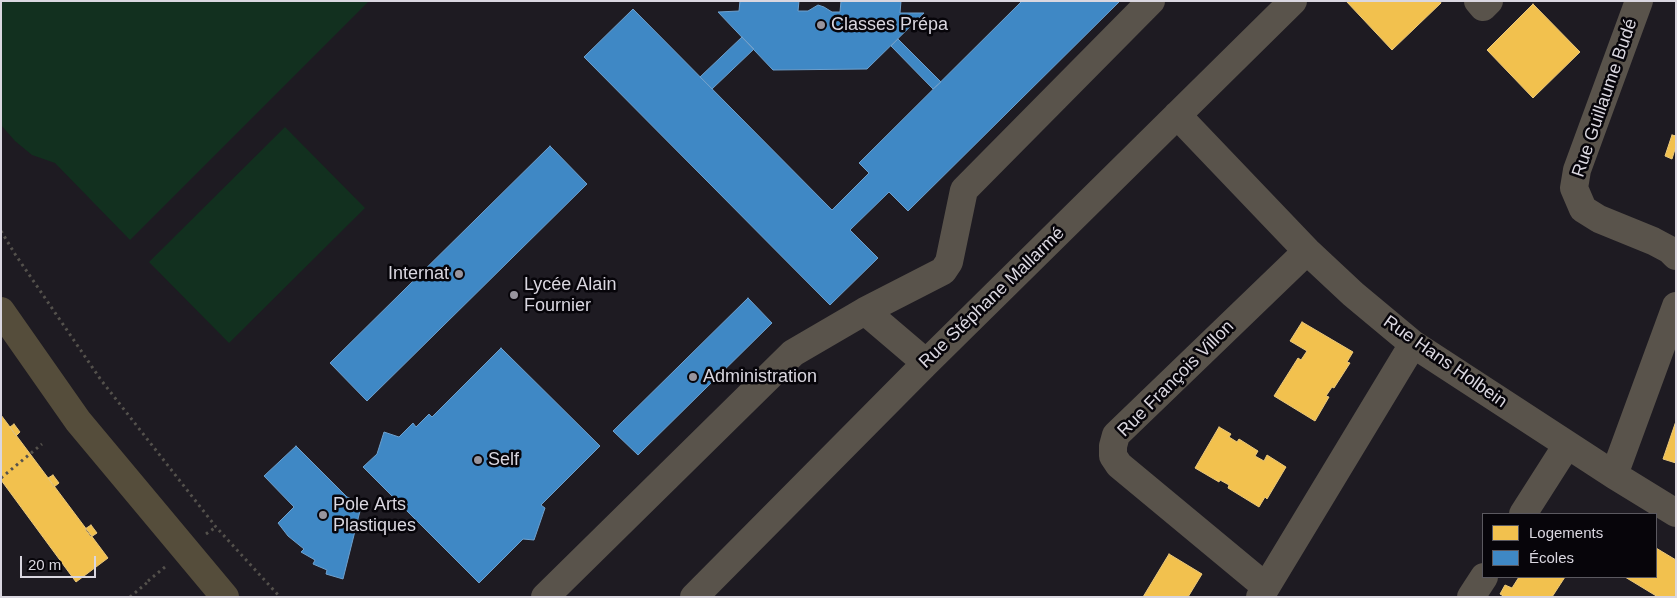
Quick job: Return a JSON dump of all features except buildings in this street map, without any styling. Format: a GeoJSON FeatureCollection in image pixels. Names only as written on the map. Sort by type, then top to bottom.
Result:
{"type":"FeatureCollection","features":[{"type":"Feature","properties":{"kind":"main road"},"geometry":{"type":"LineString","coordinates":[[1,311],[78,420],[225,597]]}},
{"type":"Feature","properties":{"kind":"street"},"geometry":{"type":"LineString","coordinates":[[545,597],[793,353],[865,311],[943,271],[949,262],[964,190],[1151,1]]}},
{"type":"Feature","properties":{"kind":"street","name":"Rue Stéphane Mallarmé"},"geometry":{"type":"LineString","coordinates":[[694,597],[926,363],[1293,1]]}},
{"type":"Feature","properties":{"kind":"street"},"geometry":{"type":"LineString","coordinates":[[1478,1],[1483,7],[1489,1]]}},
{"type":"Feature","properties":{"kind":"street","name":"Rue Guillaume Budé"},"geometry":{"type":"LineString","coordinates":[[1639,1],[1577,170],[1574,188],[1583,209],[1599,219],[1653,241],[1670,250],[1676,256]]}},
{"type":"Feature","properties":{"kind":"street","name":"Rue Hans Holbein"},"geometry":{"type":"LineString","coordinates":[[1178,115],[1307,251],[1353,294],[1413,344],[1567,445],[1676,513]]}},
{"type":"Feature","properties":{"kind":"street","name":"Rue François Villon"},"geometry":{"type":"LineString","coordinates":[[1307,251],[1116,435],[1113,446],[1113,456],[1119,465],[1263,592],[1413,344]]}},
{"type":"Feature","properties":{"kind":"street"},"geometry":{"type":"LineString","coordinates":[[1614,475],[1676,306]]}},
{"type":"Feature","properties":{"kind":"street"},"geometry":{"type":"LineString","coordinates":[[865,311],[926,363]]}},
{"type":"Feature","properties":{"kind":"street"},"geometry":{"type":"LineString","coordinates":[[1524,513],[1567,445]]}},
{"type":"Feature","properties":{"kind":"street"},"geometry":{"type":"LineString","coordinates":[[1471,597],[1483,578]]}},
{"type":"Feature","properties":{"kind":"path"},"geometry":{"type":"LineString","coordinates":[[1,231],[30,277],[106,387],[216,527],[280,597]]}},
{"type":"Feature","properties":{"kind":"path"},"geometry":{"type":"LineString","coordinates":[[1,478],[42,444]]}},
{"type":"Feature","properties":{"kind":"path"},"geometry":{"type":"LineString","coordinates":[[130,597],[167,565]]}},
{"type":"Feature","properties":{"kind":"green space"},"geometry":{"type":"Polygon","coordinates":[[[1,1],[369,1],[130,240],[55,163],[32,155],[15,141],[1,125],[1,1]]]}},
{"type":"Feature","properties":{"kind":"green space"},"geometry":{"type":"Polygon","coordinates":[[[285,127],[365,208],[229,343],[149,262],[285,127]]]}},
{"type":"Feature","properties":{"kind":"place","name":"Classes Prépa"},"geometry":{"type":"Point","coordinates":[821,25]}},
{"type":"Feature","properties":{"kind":"place","name":"Internat"},"geometry":{"type":"Point","coordinates":[459,274]}},
{"type":"Feature","properties":{"kind":"place","name":"Lycée Alain Fournier"},"geometry":{"type":"Point","coordinates":[514,295]}},
{"type":"Feature","properties":{"kind":"place","name":"Administration"},"geometry":{"type":"Point","coordinates":[693,377]}},
{"type":"Feature","properties":{"kind":"place","name":"Self"},"geometry":{"type":"Point","coordinates":[478,460]}},
{"type":"Feature","properties":{"kind":"place","name":"Pole Arts Plastiques"},"geometry":{"type":"Point","coordinates":[323,515]}}]}
